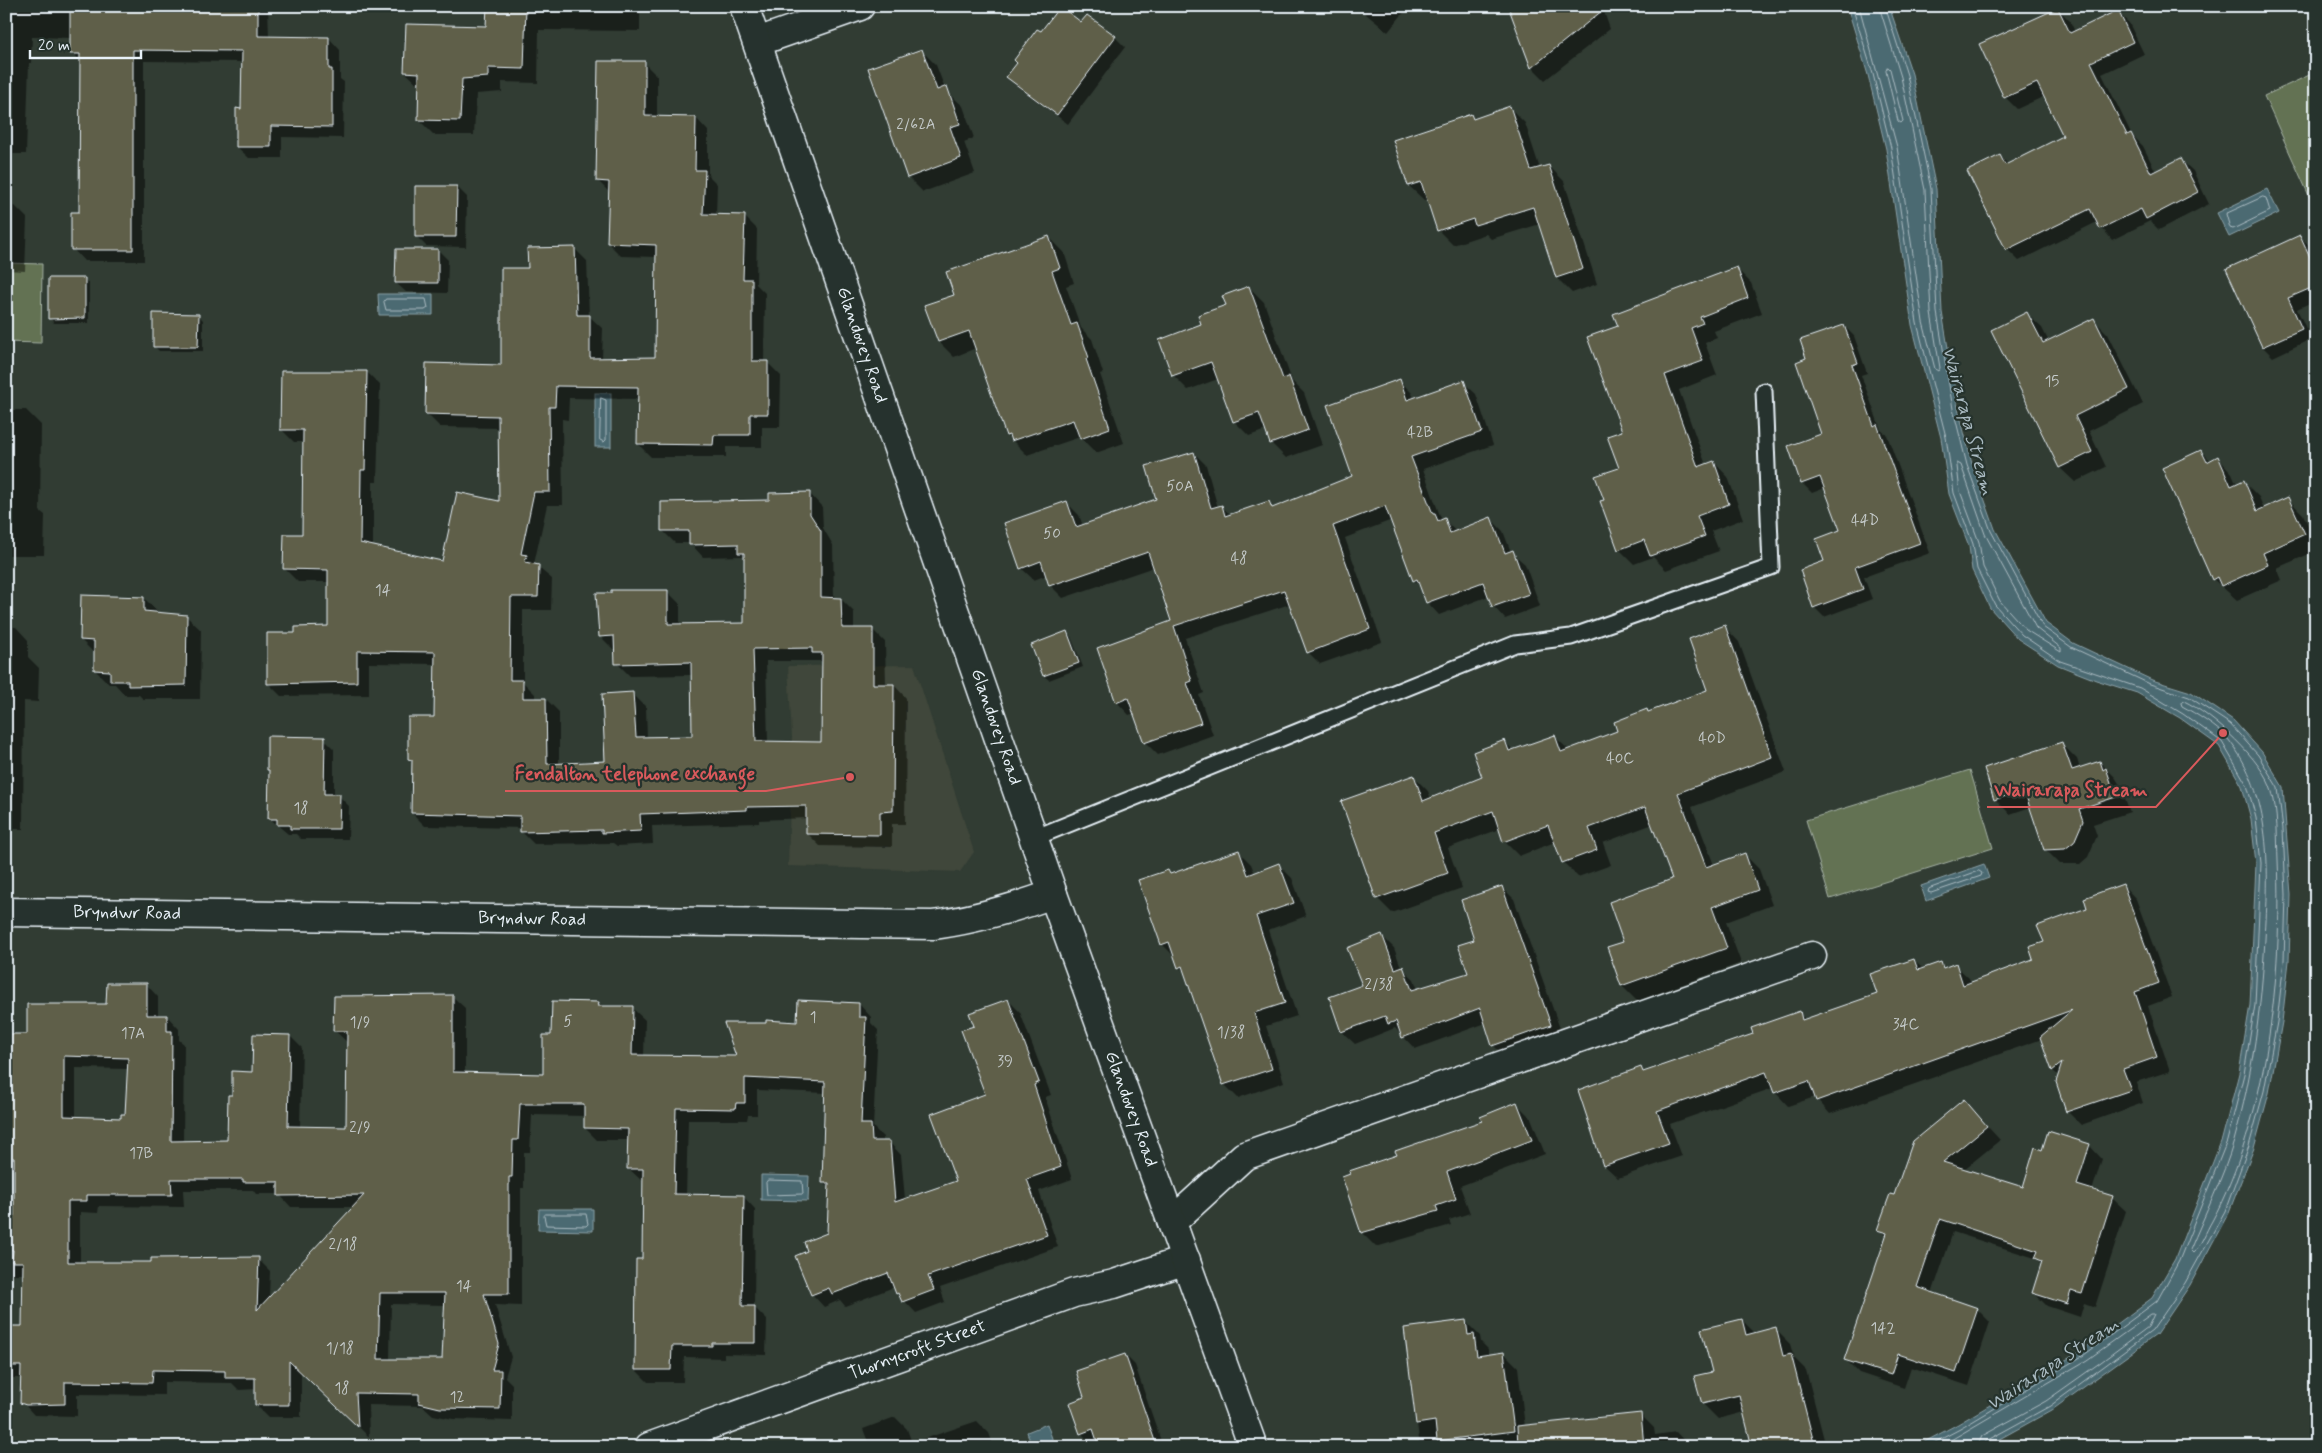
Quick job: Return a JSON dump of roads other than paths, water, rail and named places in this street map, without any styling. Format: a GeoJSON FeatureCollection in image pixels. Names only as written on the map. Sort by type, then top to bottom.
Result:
{"type":"FeatureCollection","features":[{"type":"Feature","properties":{"kind":"street","name":"Glandovey Road"},"geometry":{"type":"LineString","coordinates":[[744,6],[1053,894],[1253,1447]]}},
{"type":"Feature","properties":{"kind":"street"},"geometry":{"type":"LineString","coordinates":[[757,42],[860,6]]}},
{"type":"Feature","properties":{"kind":"street","name":"Bryndwr Road"},"geometry":{"type":"LineString","coordinates":[[6,912],[933,925],[975,919],[1053,894]]}},
{"type":"Feature","properties":{"kind":"street"},"geometry":{"type":"LineString","coordinates":[[1172,1222],[1244,1156],[1812,956]]}},
{"type":"Feature","properties":{"kind":"street","name":"Thornycroft Street"},"geometry":{"type":"LineString","coordinates":[[649,1447],[1074,1293],[1114,1284],[1186,1260]]}},
{"type":"Feature","properties":{"kind":"lane"},"geometry":{"type":"LineString","coordinates":[[1034,838],[1515,644],[1571,637],[1771,567],[1764,391]]}},
{"type":"Feature","properties":{"kind":"water","name":"Wairarapa Stream"},"geometry":{"type":"Polygon","coordinates":[[[1847,6],[1889,6],[1912,74],[1936,189],[1942,312],[1958,408],[1972,464],[1995,529],[2046,623],[2073,643],[2152,680],[2191,692],[2233,720],[2262,752],[2283,787],[2291,895],[2289,961],[2282,1022],[2269,1093],[2254,1148],[2229,1212],[2190,1285],[2156,1335],[2052,1410],[1985,1447],[1915,1447],[1958,1424],[2081,1351],[2152,1298],[2175,1259],[2222,1139],[2239,1073],[2250,1005],[2256,863],[2251,819],[2242,786],[2219,746],[2180,718],[2137,693],[2058,665],[2018,639],[1990,608],[1972,570],[1969,546],[1949,494],[1941,438],[1912,325],[1886,149],[1868,75],[1847,6]]]}},
{"type":"Feature","properties":{"kind":"water"},"geometry":{"type":"Polygon","coordinates":[[[2267,189],[2279,213],[2229,237],[2217,213],[2267,189]]]}},
{"type":"Feature","properties":{"kind":"water"},"geometry":{"type":"Polygon","coordinates":[[[378,294],[433,294],[433,315],[379,315],[378,294]]]}},
{"type":"Feature","properties":{"kind":"water"},"geometry":{"type":"Polygon","coordinates":[[[595,393],[611,393],[611,447],[595,447],[595,393]]]}},
{"type":"Feature","properties":{"kind":"water"},"geometry":{"type":"Polygon","coordinates":[[[1984,864],[1989,878],[1926,901],[1921,886],[1984,864]]]}},
{"type":"Feature","properties":{"kind":"water"},"geometry":{"type":"Polygon","coordinates":[[[761,1175],[809,1176],[808,1201],[761,1200],[761,1175]]]}},
{"type":"Feature","properties":{"kind":"water"},"geometry":{"type":"Polygon","coordinates":[[[539,1209],[593,1209],[593,1231],[538,1230],[539,1209]]]}},
{"type":"Feature","properties":{"kind":"water"},"geometry":{"type":"Polygon","coordinates":[[[1047,1424],[1055,1447],[1032,1447],[1027,1432],[1047,1424]]]}},
{"type":"Feature","properties":{"kind":"place","name":"Wairarapa Stream"},"geometry":{"type":"Point","coordinates":[2223,733]}},
{"type":"Feature","properties":{"kind":"place","name":"Fendalton telephone exchange"},"geometry":{"type":"Point","coordinates":[850,777]}}]}
